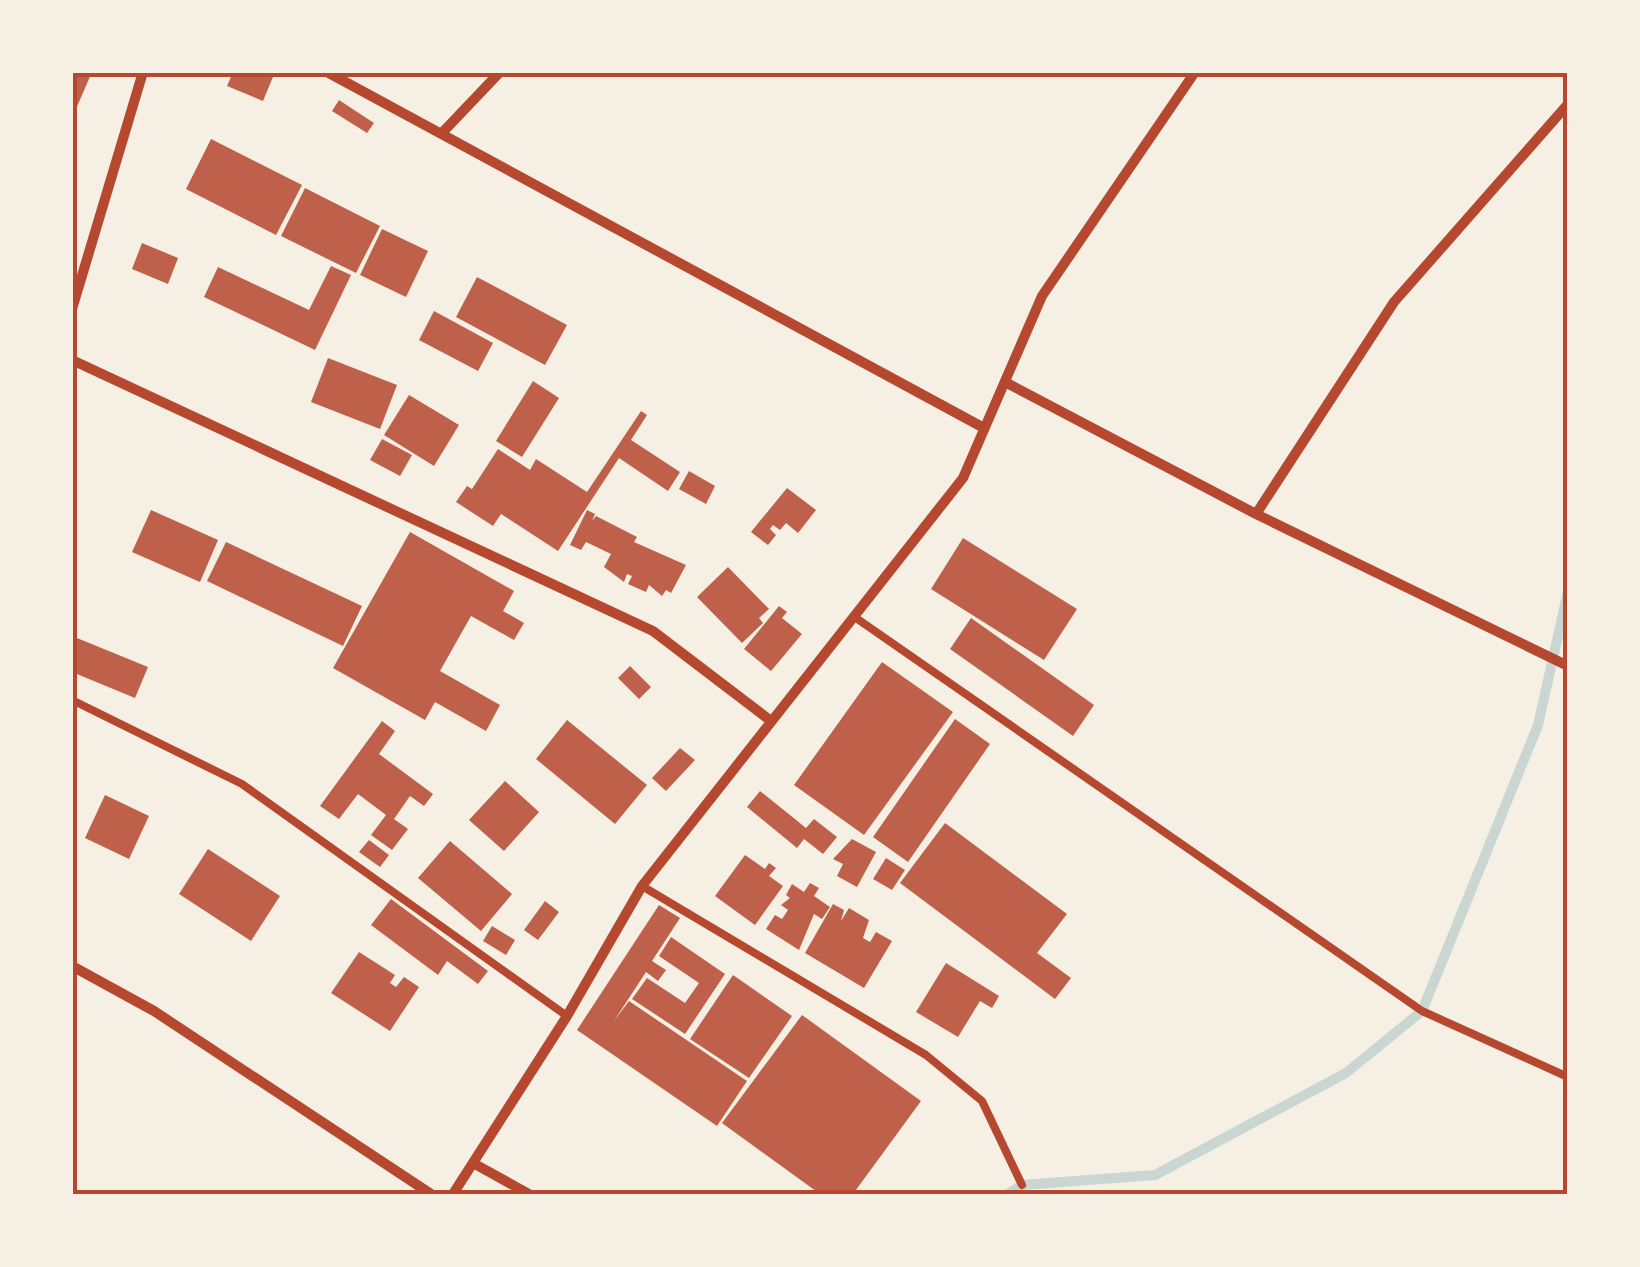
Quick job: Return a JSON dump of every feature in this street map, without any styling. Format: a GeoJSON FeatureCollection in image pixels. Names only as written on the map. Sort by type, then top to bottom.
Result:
{"type":"FeatureCollection","features":[{"type":"Feature","properties":{"kind":"street"},"geometry":{"type":"LineString","coordinates":[[72,310],[143,72]]}},
{"type":"Feature","properties":{"kind":"street"},"geometry":{"type":"LineString","coordinates":[[327,72],[984,428]]}},
{"type":"Feature","properties":{"kind":"street"},"geometry":{"type":"LineString","coordinates":[[442,134],[500,72]]}},
{"type":"Feature","properties":{"kind":"street"},"geometry":{"type":"LineString","coordinates":[[453,1194],[567,1016],[642,886],[963,478],[1042,296],[1195,72]]}},
{"type":"Feature","properties":{"kind":"street"},"geometry":{"type":"LineString","coordinates":[[1256,514],[1394,302],[1568,104]]}},
{"type":"Feature","properties":{"kind":"street"},"geometry":{"type":"LineString","coordinates":[[72,360],[653,631],[771,721]]}},
{"type":"Feature","properties":{"kind":"street"},"geometry":{"type":"LineString","coordinates":[[1004,382],[1256,514],[1568,666]]}},
{"type":"Feature","properties":{"kind":"street"},"geometry":{"type":"LineString","coordinates":[[72,966],[154,1011],[430,1194]]}},
{"type":"Feature","properties":{"kind":"street"},"geometry":{"type":"LineString","coordinates":[[473,1163],[529,1194]]}},
{"type":"Feature","properties":{"kind":"lane"},"geometry":{"type":"LineString","coordinates":[[856,618],[1422,1011],[1568,1077]]}},
{"type":"Feature","properties":{"kind":"lane"},"geometry":{"type":"LineString","coordinates":[[72,700],[242,784],[567,1016]]}},
{"type":"Feature","properties":{"kind":"lane"},"geometry":{"type":"LineString","coordinates":[[642,886],[926,1054],[982,1102],[1022,1185]]}},
{"type":"Feature","properties":{"kind":"building"},"geometry":{"type":"Polygon","coordinates":[[[72,72],[92,72],[72,118],[72,72]]]}},
{"type":"Feature","properties":{"kind":"building"},"geometry":{"type":"Polygon","coordinates":[[[233,72],[275,72],[263,101],[227,86],[233,72]]]}},
{"type":"Feature","properties":{"kind":"building"},"geometry":{"type":"Polygon","coordinates":[[[339,100],[374,123],[367,133],[332,111],[339,100]]]}},
{"type":"Feature","properties":{"kind":"building"},"geometry":{"type":"Polygon","coordinates":[[[211,139],[302,185],[276,235],[186,189],[211,139]]]}},
{"type":"Feature","properties":{"kind":"building"},"geometry":{"type":"Polygon","coordinates":[[[305,188],[380,226],[356,273],[281,236],[305,188]]]}},
{"type":"Feature","properties":{"kind":"building"},"geometry":{"type":"Polygon","coordinates":[[[382,229],[428,251],[406,297],[360,275],[382,229]]]}},
{"type":"Feature","properties":{"kind":"building"},"geometry":{"type":"Polygon","coordinates":[[[142,243],[178,258],[168,284],[132,269],[142,243]]]}},
{"type":"Feature","properties":{"kind":"building"},"geometry":{"type":"Polygon","coordinates":[[[331,266],[351,275],[315,350],[204,297],[218,267],[309,310],[331,266]]]}},
{"type":"Feature","properties":{"kind":"building"},"geometry":{"type":"Polygon","coordinates":[[[477,277],[567,325],[545,365],[456,317],[477,277]]]}},
{"type":"Feature","properties":{"kind":"building"},"geometry":{"type":"Polygon","coordinates":[[[434,311],[493,343],[478,371],[419,340],[434,311]]]}},
{"type":"Feature","properties":{"kind":"building"},"geometry":{"type":"Polygon","coordinates":[[[328,358],[397,385],[380,429],[311,402],[328,358]]]}},
{"type":"Feature","properties":{"kind":"building"},"geometry":{"type":"Polygon","coordinates":[[[533,381],[559,398],[522,457],[496,441],[533,381]]]}},
{"type":"Feature","properties":{"kind":"building"},"geometry":{"type":"Polygon","coordinates":[[[409,395],[459,425],[434,466],[384,435],[409,395]]]}},
{"type":"Feature","properties":{"kind":"building"},"geometry":{"type":"Polygon","coordinates":[[[641,411],[647,415],[631,440],[680,472],[668,491],[619,458],[558,551],[501,514],[493,526],[456,502],[467,486],[472,489],[498,449],[530,470],[536,459],[587,492],[641,411]]]}},
{"type":"Feature","properties":{"kind":"building"},"geometry":{"type":"Polygon","coordinates":[[[382,439],[412,455],[400,476],[370,460],[382,439]]]}},
{"type":"Feature","properties":{"kind":"building"},"geometry":{"type":"Polygon","coordinates":[[[689,471],[715,486],[706,504],[679,489],[689,471]]]}},
{"type":"Feature","properties":{"kind":"building"},"geometry":{"type":"Polygon","coordinates":[[[787,488],[816,510],[798,533],[786,523],[780,530],[773,525],[770,529],[776,535],[768,545],[751,532],[787,488]]]}},
{"type":"Feature","properties":{"kind":"building"},"geometry":{"type":"Polygon","coordinates":[[[151,510],[218,540],[200,582],[132,552],[151,510]]]}},
{"type":"Feature","properties":{"kind":"building"},"geometry":{"type":"Polygon","coordinates":[[[587,510],[595,514],[592,521],[596,516],[637,537],[634,542],[686,565],[671,593],[666,590],[662,596],[649,585],[646,592],[628,584],[632,576],[627,574],[624,582],[604,567],[611,554],[586,542],[581,550],[570,545],[587,510]]]}},
{"type":"Feature","properties":{"kind":"building"},"geometry":{"type":"Polygon","coordinates":[[[410,532],[514,591],[503,611],[524,623],[514,640],[471,616],[440,671],[500,705],[486,731],[435,702],[425,720],[333,668],[410,532]]]}},
{"type":"Feature","properties":{"kind":"building"},"geometry":{"type":"Polygon","coordinates":[[[963,538],[1077,609],[1044,660],[931,589],[963,538]]]}},
{"type":"Feature","properties":{"kind":"building"},"geometry":{"type":"Polygon","coordinates":[[[226,542],[362,606],[343,646],[207,581],[226,542]]]}},
{"type":"Feature","properties":{"kind":"building"},"geometry":{"type":"Polygon","coordinates":[[[728,567],[769,609],[759,618],[763,623],[742,643],[697,597],[728,567]]]}},
{"type":"Feature","properties":{"kind":"building"},"geometry":{"type":"Polygon","coordinates":[[[779,606],[787,612],[782,618],[802,634],[771,671],[744,649],[779,606]]]}},
{"type":"Feature","properties":{"kind":"building"},"geometry":{"type":"Polygon","coordinates":[[[971,618],[1094,705],[1073,736],[950,649],[971,618]]]}},
{"type":"Feature","properties":{"kind":"building"},"geometry":{"type":"Polygon","coordinates":[[[72,636],[148,667],[135,698],[72,672],[72,636]]]}},
{"type":"Feature","properties":{"kind":"building"},"geometry":{"type":"Polygon","coordinates":[[[882,662],[953,712],[864,835],[794,785],[882,662]]]}},
{"type":"Feature","properties":{"kind":"building"},"geometry":{"type":"Polygon","coordinates":[[[630,666],[651,687],[639,699],[618,678],[630,666]]]}},
{"type":"Feature","properties":{"kind":"building"},"geometry":{"type":"Polygon","coordinates":[[[955,719],[990,744],[908,862],[873,837],[955,719]]]}},
{"type":"Feature","properties":{"kind":"building"},"geometry":{"type":"Polygon","coordinates":[[[567,720],[647,785],[615,824],[536,759],[567,720]]]}},
{"type":"Feature","properties":{"kind":"building"},"geometry":{"type":"Polygon","coordinates":[[[382,721],[395,731],[379,754],[433,794],[424,806],[410,796],[394,819],[408,829],[392,850],[371,835],[386,815],[358,794],[339,819],[320,806],[382,721]]]}},
{"type":"Feature","properties":{"kind":"building"},"geometry":{"type":"Polygon","coordinates":[[[680,748],[695,760],[666,791],[652,778],[680,748]]]}},
{"type":"Feature","properties":{"kind":"building"},"geometry":{"type":"Polygon","coordinates":[[[505,781],[539,812],[504,851],[469,820],[505,781]]]}},
{"type":"Feature","properties":{"kind":"building"},"geometry":{"type":"Polygon","coordinates":[[[760,791],[806,828],[814,819],[837,837],[823,854],[804,839],[797,848],[747,807],[760,791]]]}},
{"type":"Feature","properties":{"kind":"building"},"geometry":{"type":"Polygon","coordinates":[[[105,795],[149,816],[129,859],[85,838],[105,795]]]}},
{"type":"Feature","properties":{"kind":"building"},"geometry":{"type":"Polygon","coordinates":[[[945,823],[1067,914],[1037,953],[1071,978],[1055,999],[900,883],[945,823]]]}},
{"type":"Feature","properties":{"kind":"building"},"geometry":{"type":"Polygon","coordinates":[[[852,839],[876,852],[857,887],[837,876],[843,864],[833,859],[852,839]]]}},
{"type":"Feature","properties":{"kind":"building"},"geometry":{"type":"Polygon","coordinates":[[[369,840],[389,855],[380,867],[359,852],[369,840]]]}},
{"type":"Feature","properties":{"kind":"building"},"geometry":{"type":"Polygon","coordinates":[[[450,841],[512,894],[481,931],[418,878],[450,841]]]}},
{"type":"Feature","properties":{"kind":"building"},"geometry":{"type":"Polygon","coordinates":[[[208,849],[280,896],[251,941],[179,894],[208,849]]]}},
{"type":"Feature","properties":{"kind":"building"},"geometry":{"type":"Polygon","coordinates":[[[745,855],[765,869],[769,863],[776,868],[769,876],[783,886],[755,925],[715,896],[745,855]]]}},
{"type":"Feature","properties":{"kind":"building"},"geometry":{"type":"Polygon","coordinates":[[[886,858],[905,870],[892,890],[873,879],[886,858]]]}},
{"type":"Feature","properties":{"kind":"building"},"geometry":{"type":"Polygon","coordinates":[[[810,883],[819,888],[814,896],[830,907],[822,919],[814,914],[799,950],[766,929],[775,915],[782,919],[788,910],[781,905],[790,898],[786,895],[792,884],[804,892],[810,883]]]}},
{"type":"Feature","properties":{"kind":"building"},"geometry":{"type":"Polygon","coordinates":[[[391,899],[488,971],[478,984],[447,961],[438,975],[371,925],[391,899]]]}},
{"type":"Feature","properties":{"kind":"building"},"geometry":{"type":"Polygon","coordinates":[[[545,901],[559,912],[538,940],[524,930],[545,901]]]}},
{"type":"Feature","properties":{"kind":"building"},"geometry":{"type":"Polygon","coordinates":[[[833,904],[844,910],[841,921],[849,908],[869,920],[863,938],[870,942],[876,932],[892,941],[864,988],[805,953],[833,904]]]}},
{"type":"Feature","properties":{"kind":"building"},"geometry":{"type":"Polygon","coordinates":[[[659,905],[680,918],[652,961],[666,970],[658,981],[646,972],[614,1021],[629,1001],[747,1081],[717,1126],[577,1030],[659,905]]]}},
{"type":"Feature","properties":{"kind":"building"},"geometry":{"type":"Polygon","coordinates":[[[492,926],[515,940],[506,955],[483,941],[492,926]]]}},
{"type":"Feature","properties":{"kind":"building"},"geometry":{"type":"Polygon","coordinates":[[[671,937],[725,974],[685,1034],[632,999],[647,978],[685,1003],[699,983],[659,956],[671,937]]]}},
{"type":"Feature","properties":{"kind":"building"},"geometry":{"type":"Polygon","coordinates":[[[359,952],[395,975],[390,983],[396,987],[404,977],[419,987],[390,1031],[331,993],[359,952]]]}},
{"type":"Feature","properties":{"kind":"building"},"geometry":{"type":"Polygon","coordinates":[[[946,963],[999,996],[992,1008],[980,1001],[958,1037],[916,1012],[946,963]]]}},
{"type":"Feature","properties":{"kind":"building"},"geometry":{"type":"Polygon","coordinates":[[[733,975],[792,1016],[749,1078],[690,1039],[733,975]]]}},
{"type":"Feature","properties":{"kind":"building"},"geometry":{"type":"Polygon","coordinates":[[[802,1015],[921,1101],[853,1194],[820,1194],[722,1123],[802,1015]]]}},
{"type":"Feature","properties":{"kind":"waterway"},"geometry":{"type":"LineString","coordinates":[[1008,1194],[1022,1185],[1155,1175],[1346,1073],[1422,1011],[1538,725],[1568,591]]}}]}
